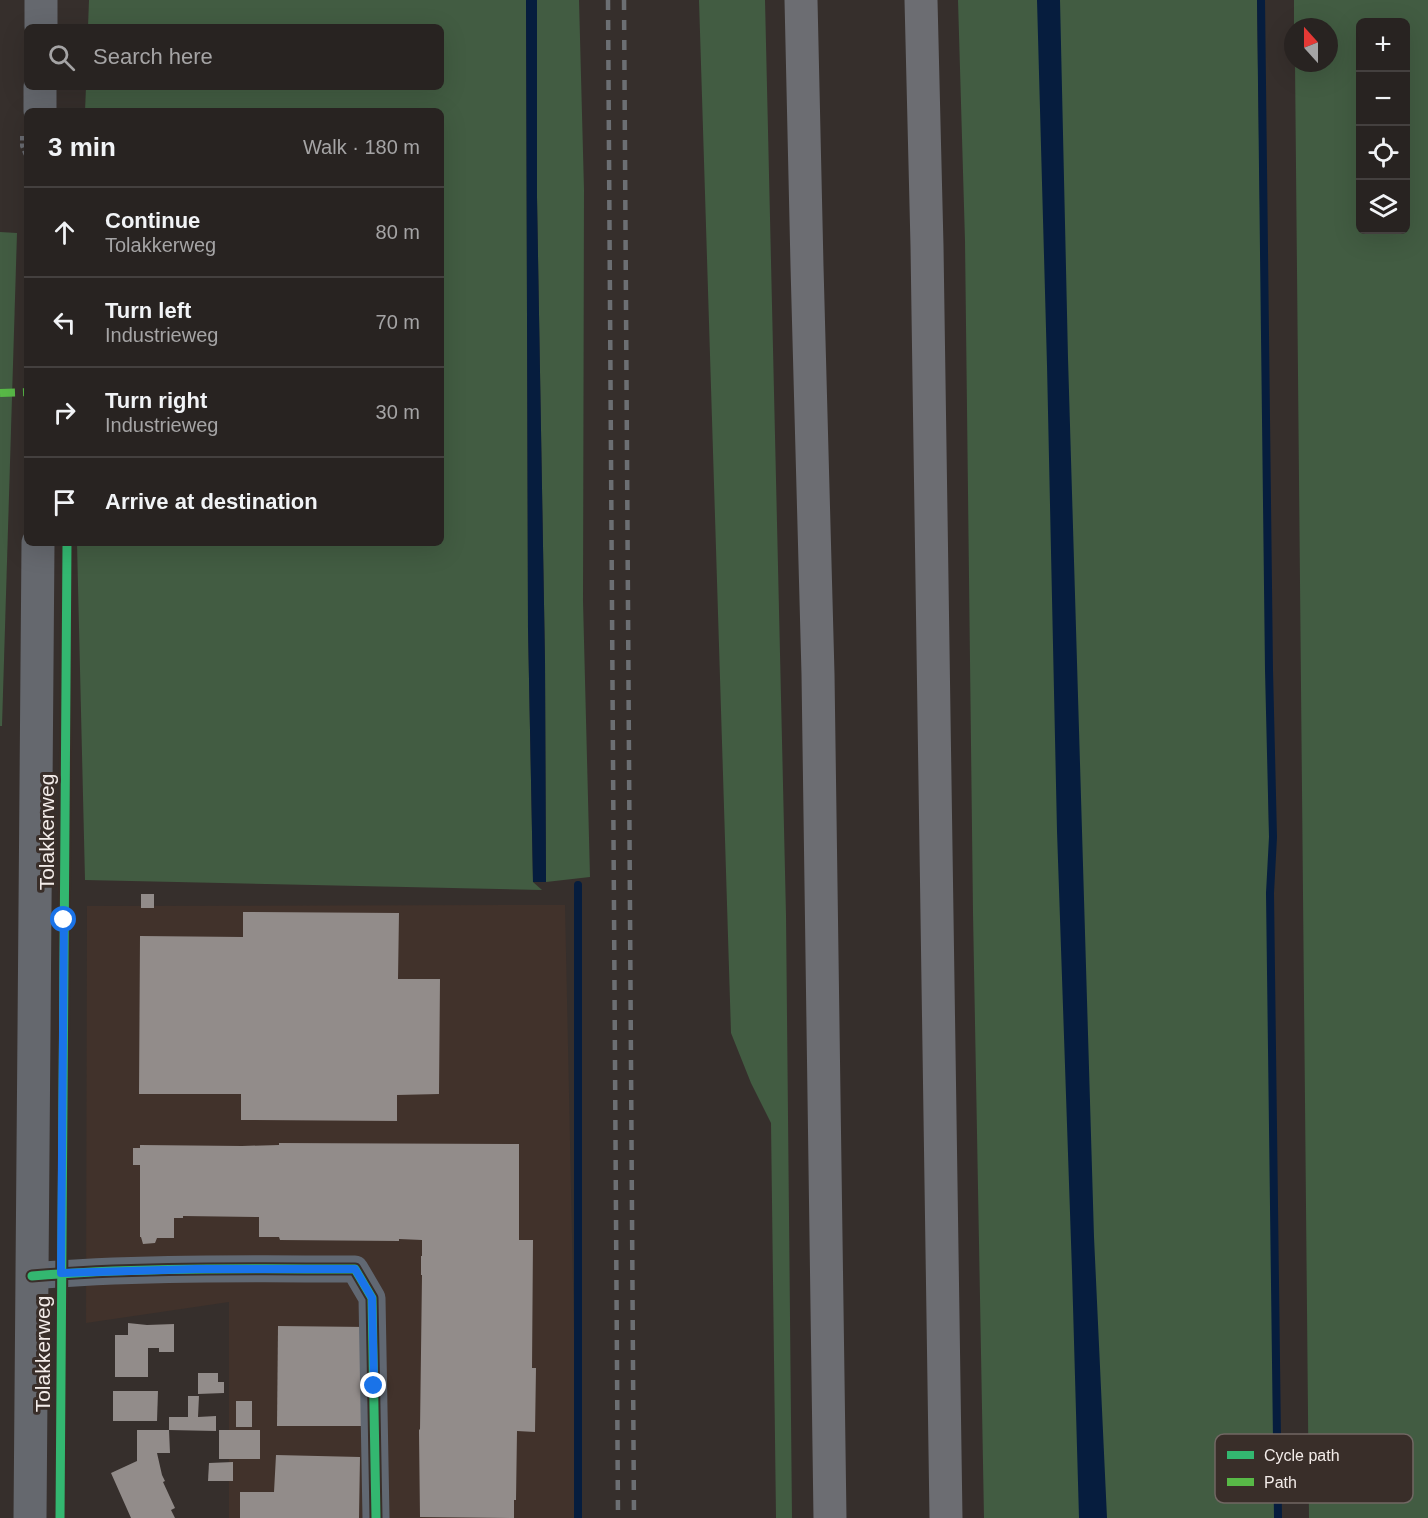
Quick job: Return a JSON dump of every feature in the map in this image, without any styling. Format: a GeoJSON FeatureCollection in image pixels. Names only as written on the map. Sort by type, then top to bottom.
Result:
{"type":"FeatureCollection","features":[{"type":"Feature","properties":{"kind":"highway"},"geometry":{"type":"LineString","coordinates":[[801,0],[818,674],[830,1518]]}},
{"type":"Feature","properties":{"kind":"highway"},"geometry":{"type":"LineString","coordinates":[[921,0],[927,246],[946,1518]]}},
{"type":"Feature","properties":{"kind":"main road"},"geometry":{"type":"LineString","coordinates":[[41,0],[41,24]]}},
{"type":"Feature","properties":{"kind":"main road"},"geometry":{"type":"LineString","coordinates":[[40,90],[40,108]]}},
{"type":"Feature","properties":{"kind":"main road","name":"Tolakkerweg"},"geometry":{"type":"LineString","coordinates":[[30,1518],[38,546]]}},
{"type":"Feature","properties":{"kind":"street"},"geometry":{"type":"LineString","coordinates":[[32,1276],[196,1269],[355,1269],[372,1298],[376,1518]]}},
{"type":"Feature","properties":{"kind":"shaded area"},"geometry":{"type":"Polygon","coordinates":[[[565,905],[578,1518],[229,1518],[229,1302],[86,1323],[87,906],[565,905]]]}},
{"type":"Feature","properties":{"kind":"green space"},"geometry":{"type":"Polygon","coordinates":[[[89,0],[526,0],[528,628],[533,882],[542,890],[85,880],[77,546],[444,546],[444,108],[85,108],[86,90],[444,90],[444,24],[88,24],[89,0]]]}},
{"type":"Feature","properties":{"kind":"green space"},"geometry":{"type":"Polygon","coordinates":[[[537,0],[579,0],[584,190],[583,601],[590,877],[546,882],[545,662],[537,198],[537,0]]]}},
{"type":"Feature","properties":{"kind":"green space"},"geometry":{"type":"Polygon","coordinates":[[[699,0],[765,0],[786,915],[792,1518],[776,1518],[771,1123],[751,1083],[731,1033],[699,0]]]}},
{"type":"Feature","properties":{"kind":"green space"},"geometry":{"type":"Polygon","coordinates":[[[958,0],[1257,0],[1278,1434],[1215,1434],[1215,1503],[1279,1503],[1279,1518],[984,1518],[973,913],[965,241],[958,0]]]}},
{"type":"Feature","properties":{"kind":"green space"},"geometry":{"type":"Polygon","coordinates":[[[1294,0],[1428,0],[1428,1518],[1309,1518],[1309,1503],[1413,1503],[1413,1434],[1308,1434],[1295,72],[1338,72],[1338,18],[1294,18],[1294,0]]]}},
{"type":"Feature","properties":{"kind":"green space"},"geometry":{"type":"Polygon","coordinates":[[[0,232],[17,233],[2,726],[0,726],[0,232]]]}},
{"type":"Feature","properties":{"kind":"water"},"geometry":{"type":"Polygon","coordinates":[[[526,0],[537,0],[537,198],[545,662],[546,882],[533,882],[528,628],[526,0]]]}},
{"type":"Feature","properties":{"kind":"water"},"geometry":{"type":"Polygon","coordinates":[[[1037,0],[1060,0],[1068,358],[1094,1237],[1107,1518],[1079,1518],[1057,831],[1037,0]]]}},
{"type":"Feature","properties":{"kind":"building"},"geometry":{"type":"Polygon","coordinates":[[[141,894],[154,894],[154,908],[141,908],[141,894]]]}},
{"type":"Feature","properties":{"kind":"building"},"geometry":{"type":"Polygon","coordinates":[[[243,912],[399,913],[398,979],[440,979],[439,1094],[397,1095],[397,1121],[241,1120],[241,1094],[139,1094],[140,936],[243,937],[243,912]]]}},
{"type":"Feature","properties":{"kind":"building"},"geometry":{"type":"Polygon","coordinates":[[[279,1143],[519,1144],[519,1240],[533,1240],[532,1368],[536,1368],[535,1432],[517,1431],[514,1518],[420,1517],[422,1240],[280,1240],[279,1237],[259,1237],[259,1217],[183,1216],[183,1218],[174,1218],[174,1238],[157,1238],[155,1243],[143,1244],[140,1237],[140,1165],[133,1165],[133,1148],[140,1148],[140,1145],[242,1146],[279,1145],[279,1143]]]}},
{"type":"Feature","properties":{"kind":"building"},"geometry":{"type":"Polygon","coordinates":[[[128,1323],[174,1324],[174,1352],[159,1352],[159,1348],[148,1348],[148,1377],[115,1377],[115,1335],[128,1335],[128,1323]]]}},
{"type":"Feature","properties":{"kind":"building"},"geometry":{"type":"Polygon","coordinates":[[[278,1326],[367,1327],[366,1426],[277,1426],[278,1326]]]}},
{"type":"Feature","properties":{"kind":"building"},"geometry":{"type":"Polygon","coordinates":[[[198,1373],[218,1373],[218,1382],[224,1382],[224,1393],[198,1394],[198,1373]]]}},
{"type":"Feature","properties":{"kind":"building"},"geometry":{"type":"Polygon","coordinates":[[[113,1391],[158,1391],[157,1421],[113,1421],[113,1391]]]}},
{"type":"Feature","properties":{"kind":"building"},"geometry":{"type":"Polygon","coordinates":[[[188,1396],[199,1396],[198,1417],[216,1416],[216,1431],[169,1430],[169,1417],[188,1417],[188,1396]]]}},
{"type":"Feature","properties":{"kind":"building"},"geometry":{"type":"Polygon","coordinates":[[[236,1401],[252,1401],[252,1427],[236,1427],[236,1401]]]}},
{"type":"Feature","properties":{"kind":"building"},"geometry":{"type":"Polygon","coordinates":[[[137,1430],[169,1430],[170,1453],[157,1453],[165,1481],[163,1482],[175,1508],[171,1510],[175,1518],[131,1518],[111,1473],[137,1461],[137,1430]]]}},
{"type":"Feature","properties":{"kind":"building"},"geometry":{"type":"Polygon","coordinates":[[[219,1430],[260,1430],[260,1459],[219,1459],[219,1430]]]}},
{"type":"Feature","properties":{"kind":"building"},"geometry":{"type":"Polygon","coordinates":[[[276,1455],[360,1457],[359,1518],[240,1518],[240,1492],[274,1492],[276,1455]]]}},
{"type":"Feature","properties":{"kind":"building"},"geometry":{"type":"Polygon","coordinates":[[[233,1462],[233,1481],[208,1481],[209,1463],[233,1462]]]}},
{"type":"Feature","properties":{"kind":"waterway"},"geometry":{"type":"LineString","coordinates":[[1261,0],[1273,837],[1270,893],[1277,1434]]}},
{"type":"Feature","properties":{"kind":"waterway"},"geometry":{"type":"LineString","coordinates":[[578,885],[578,1518]]}},
{"type":"Feature","properties":{"kind":"waterway"},"geometry":{"type":"LineString","coordinates":[[1278,1503],[1278,1518]]}},
{"type":"Feature","properties":{"kind":"railway"},"geometry":{"type":"LineString","coordinates":[[608,0],[618,1518]]}},
{"type":"Feature","properties":{"kind":"railway"},"geometry":{"type":"LineString","coordinates":[[624,0],[634,1518]]}},
{"type":"Feature","properties":{"kind":"marked path"},"geometry":{"type":"LineString","coordinates":[[0,393],[24,392]]}},
{"type":"Feature","properties":{"kind":"cycle path"},"geometry":{"type":"LineString","coordinates":[[60,1518],[67,546]]}},
{"type":"Feature","properties":{"kind":"cycle path"},"geometry":{"type":"LineString","coordinates":[[32,1276],[153,1270],[355,1269],[372,1298],[376,1518]]}},
{"type":"Feature","properties":{"kind":"route"},"geometry":{"type":"LineString","coordinates":[[64,920],[61,1273],[196,1269],[355,1269],[372,1298],[374,1386]]}}]}
